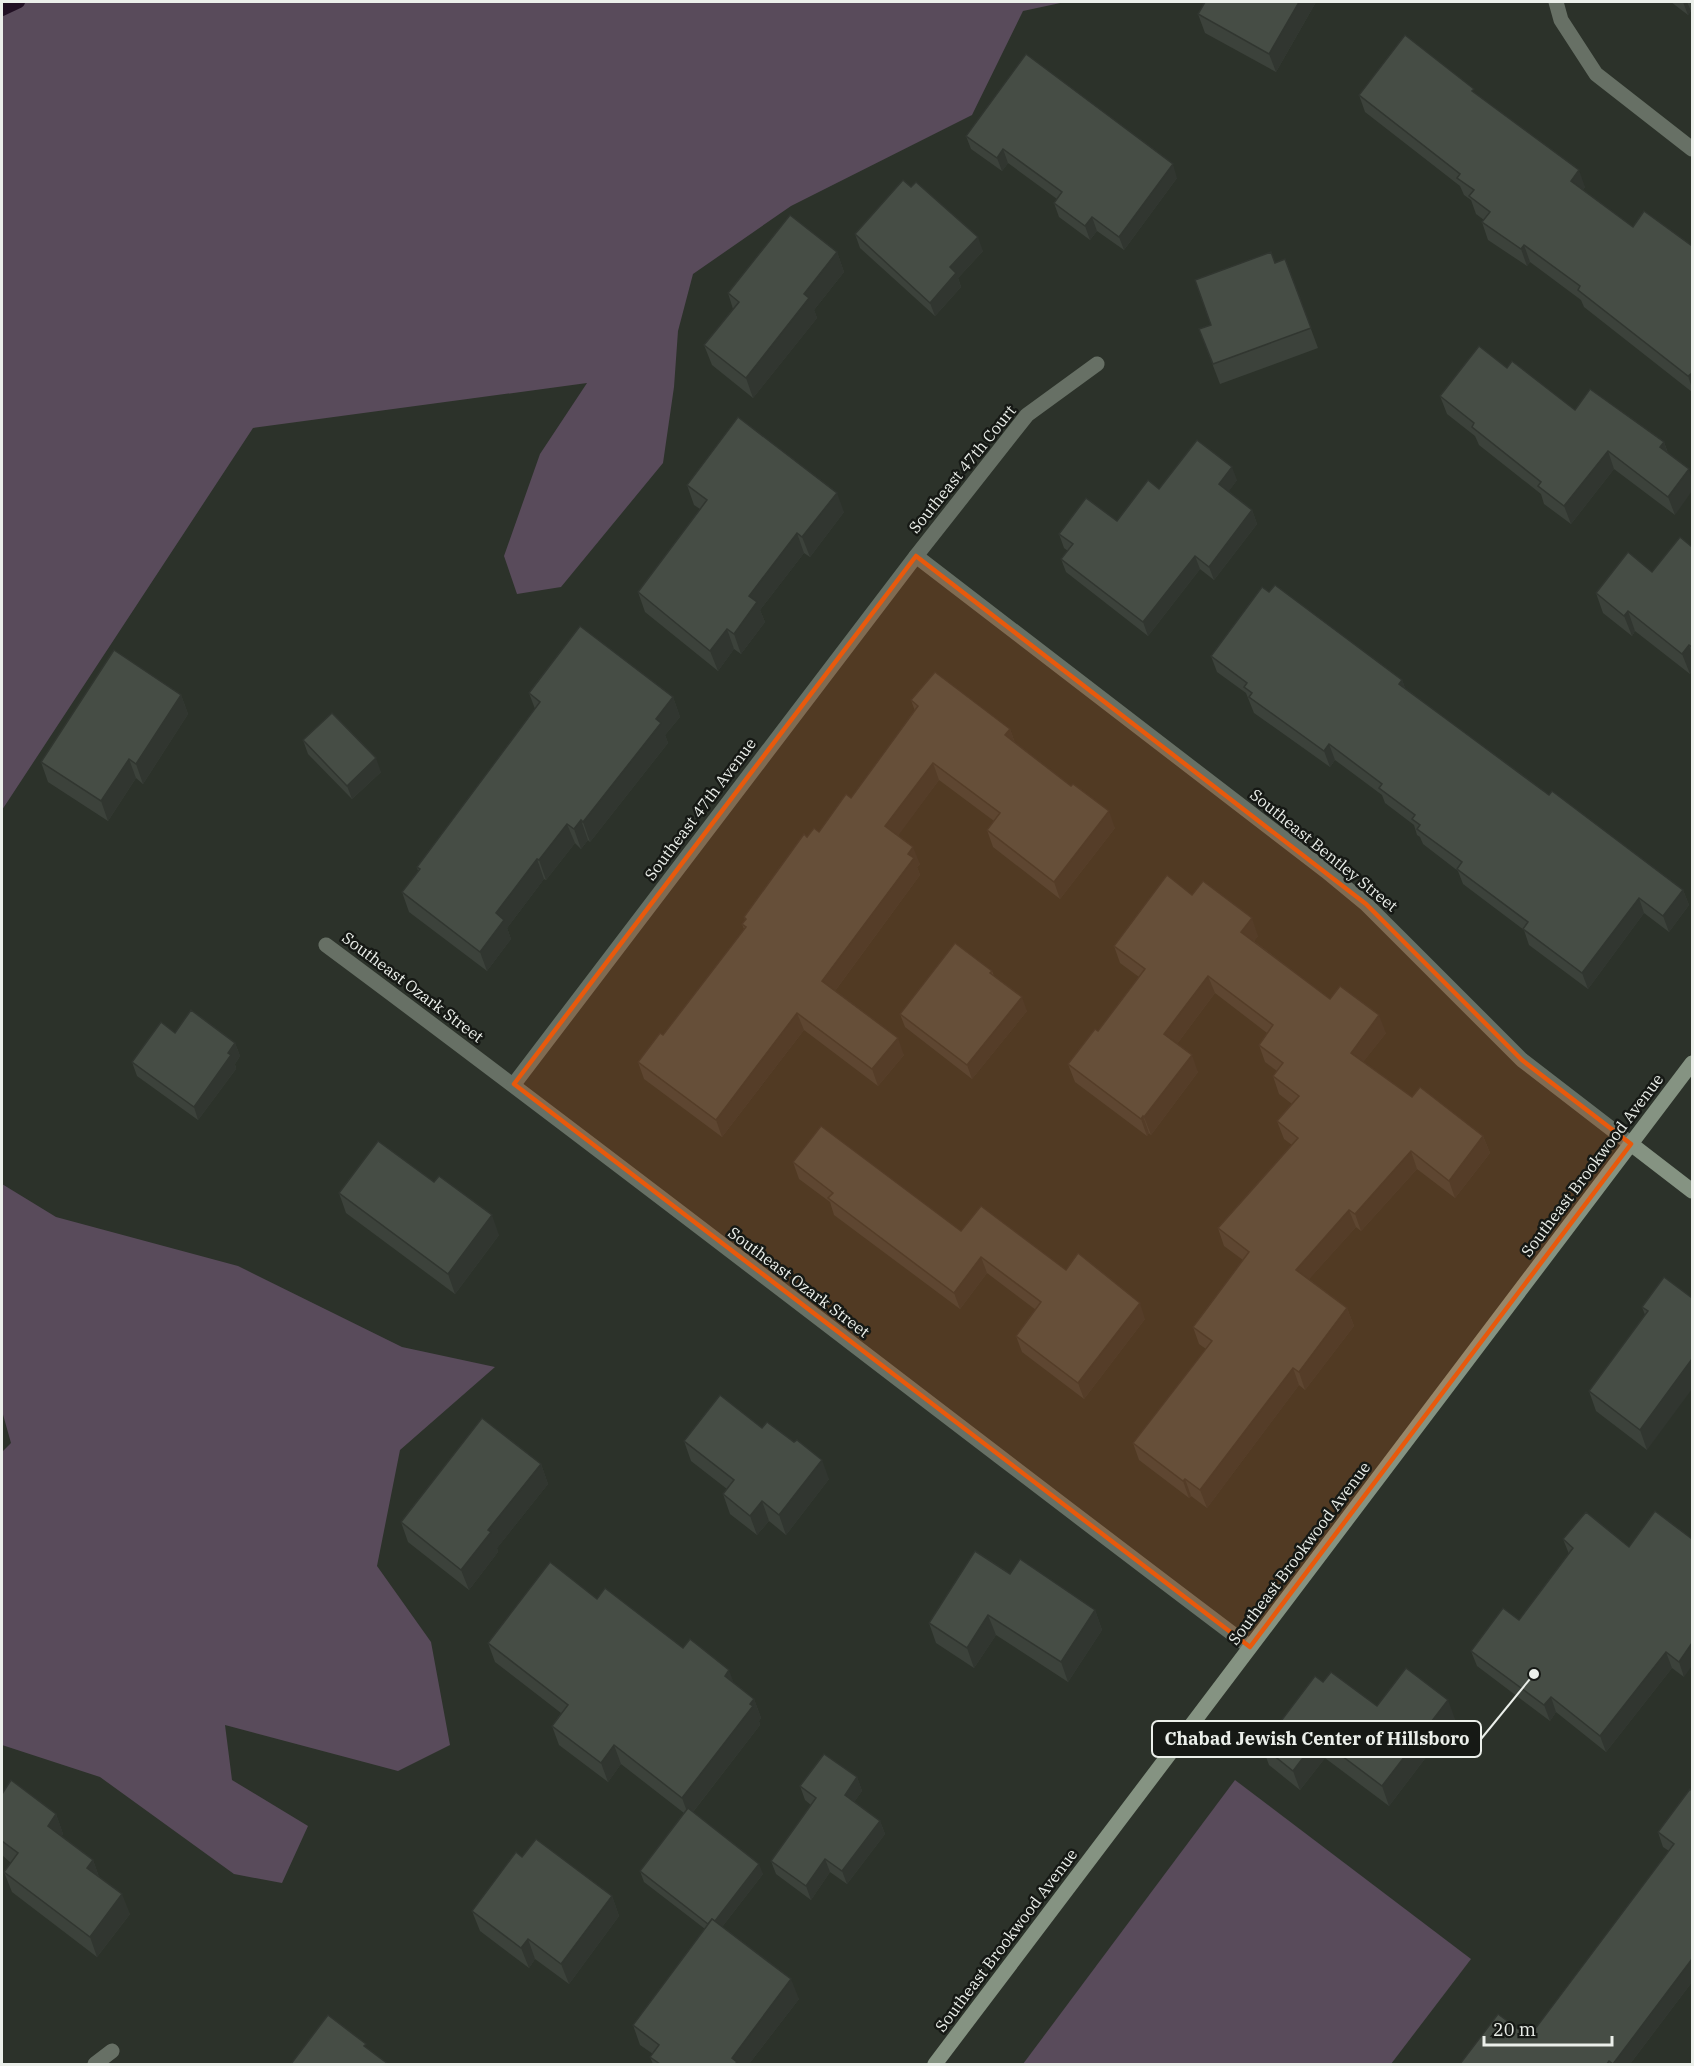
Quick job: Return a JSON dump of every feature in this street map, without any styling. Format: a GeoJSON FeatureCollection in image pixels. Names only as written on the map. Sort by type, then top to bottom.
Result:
{"type":"FeatureCollection","features":[{"type":"Feature","properties":{"kind":"main road","name":"Southeast Brookwood Avenue"},"geometry":{"type":"LineString","coordinates":[[935,2064],[1692,1063]]}},
{"type":"Feature","properties":{"kind":"main road","name":"Southeast Bentley Street"},"geometry":{"type":"LineString","coordinates":[[1631,1144],[1692,1191]]}},
{"type":"Feature","properties":{"kind":"street"},"geometry":{"type":"LineString","coordinates":[[1556,2],[1561,20],[1596,74],[1692,149]]}},
{"type":"Feature","properties":{"kind":"street","name":"Southeast 47th Court"},"geometry":{"type":"LineString","coordinates":[[916,556],[1027,416],[1097,364]]}},
{"type":"Feature","properties":{"kind":"street","name":"Southeast 47th Avenue"},"geometry":{"type":"LineString","coordinates":[[514,1084],[916,556]]}},
{"type":"Feature","properties":{"kind":"street","name":"Southeast Bentley Street"},"geometry":{"type":"LineString","coordinates":[[916,556],[1366,903],[1522,1060],[1631,1144]]}},
{"type":"Feature","properties":{"kind":"street","name":"Southeast Ozark Street"},"geometry":{"type":"LineString","coordinates":[[326,945],[514,1084],[792,1299],[1250,1647]]}},
{"type":"Feature","properties":{"kind":"street"},"geometry":{"type":"LineString","coordinates":[[94,2064],[112,2051]]}},
{"type":"Feature","properties":{"kind":"highlighted area"},"geometry":{"type":"Polygon","coordinates":[[[916,556],[1366,904],[1522,1060],[1631,1144],[1250,1647],[514,1084],[916,556]]]}},
{"type":"Feature","properties":{"kind":"shaded area"},"geometry":{"type":"Polygon","coordinates":[[[2,2],[1065,2],[1023,11],[972,115],[791,206],[693,274],[678,331],[674,387],[663,463],[561,587],[517,594],[504,556],[540,454],[587,383],[253,428],[2,810],[2,2]]]}},
{"type":"Feature","properties":{"kind":"shaded area"},"geometry":{"type":"Polygon","coordinates":[[[2,1184],[56,1217],[238,1266],[402,1347],[495,1367],[400,1450],[377,1566],[431,1642],[450,1745],[398,1771],[225,1725],[232,1780],[308,1826],[282,1883],[234,1874],[100,1777],[2,1745],[2,1452],[11,1443],[2,1411],[2,1184]]]}},
{"type":"Feature","properties":{"kind":"shaded area"},"geometry":{"type":"Polygon","coordinates":[[[1235,1780],[1471,1959],[1391,2064],[1023,2064],[1235,1780]]]}},
{"type":"Feature","properties":{"kind":"building"},"geometry":{"type":"Polygon","coordinates":[[[1205,2],[1299,2],[1269,54],[1198,14],[1205,2]]]}},
{"type":"Feature","properties":{"kind":"building"},"geometry":{"type":"Polygon","coordinates":[[[1405,35],[1474,89],[1472,91],[1579,170],[1571,181],[1633,227],[1644,211],[1692,246],[1692,373],[1688,376],[1578,290],[1580,286],[1524,245],[1521,249],[1482,222],[1490,212],[1469,196],[1474,190],[1457,178],[1460,174],[1359,95],[1405,35]]]}},
{"type":"Feature","properties":{"kind":"building"},"geometry":{"type":"Polygon","coordinates":[[[1026,54],[1173,164],[1119,237],[1092,217],[1085,226],[1054,203],[1062,192],[1003,149],[997,158],[966,136],[1026,54]]]}},
{"type":"Feature","properties":{"kind":"building"},"geometry":{"type":"Polygon","coordinates":[[[903,180],[911,187],[916,182],[978,237],[950,267],[956,273],[930,303],[855,234],[903,180]]]}},
{"type":"Feature","properties":{"kind":"building"},"geometry":{"type":"Polygon","coordinates":[[[790,215],[837,252],[804,294],[809,298],[746,378],[704,345],[739,302],[728,293],[790,215]]]}},
{"type":"Feature","properties":{"kind":"building"},"geometry":{"type":"Polygon","coordinates":[[[1271,252],[1275,263],[1285,259],[1311,328],[1213,364],[1199,329],[1211,325],[1195,280],[1271,252]]]}},
{"type":"Feature","properties":{"kind":"building"},"geometry":{"type":"Polygon","coordinates":[[[1479,346],[1507,368],[1512,361],[1575,410],[1590,389],[1664,442],[1660,447],[1689,469],[1668,497],[1608,451],[1564,506],[1538,486],[1541,482],[1472,427],[1474,423],[1440,396],[1479,346]]]}},
{"type":"Feature","properties":{"kind":"building"},"geometry":{"type":"Polygon","coordinates":[[[738,417],[837,493],[802,537],[797,533],[749,596],[757,602],[734,634],[727,629],[710,651],[638,592],[707,500],[687,485],[738,417]]]}},
{"type":"Feature","properties":{"kind":"building"},"geometry":{"type":"Polygon","coordinates":[[[1197,440],[1232,467],[1219,484],[1252,510],[1209,567],[1195,556],[1143,622],[1061,559],[1073,544],[1059,534],[1086,498],[1117,521],[1148,480],[1159,489],[1197,440]]]}},
{"type":"Feature","properties":{"kind":"building"},"geometry":{"type":"Polygon","coordinates":[[[1680,537],[1692,547],[1692,647],[1689,645],[1682,654],[1628,611],[1624,616],[1596,593],[1628,552],[1652,572],[1680,537]]]}},
{"type":"Feature","properties":{"kind":"building"},"geometry":{"type":"Polygon","coordinates":[[[1275,585],[1402,680],[1399,684],[1549,795],[1552,791],[1683,890],[1663,916],[1639,898],[1582,973],[1523,929],[1528,922],[1457,869],[1462,862],[1417,829],[1420,825],[1412,819],[1415,815],[1379,788],[1382,784],[1329,744],[1324,751],[1249,697],[1252,693],[1244,687],[1247,683],[1211,656],[1262,587],[1269,592],[1275,585]]]}},
{"type":"Feature","properties":{"kind":"building"},"geometry":{"type":"Polygon","coordinates":[[[580,626],[673,697],[656,719],[661,723],[583,822],[581,820],[574,829],[567,824],[496,913],[504,920],[480,952],[402,892],[420,869],[417,867],[540,702],[529,693],[580,626]]]}},
{"type":"Feature","properties":{"kind":"building"},"geometry":{"type":"Polygon","coordinates":[[[114,650],[181,695],[136,764],[129,759],[101,801],[41,762],[114,650]]]}},
{"type":"Feature","properties":{"kind":"building"},"geometry":{"type":"Polygon","coordinates":[[[935,672],[1010,729],[1005,735],[1071,786],[1073,784],[1109,811],[1054,882],[987,830],[1000,813],[933,763],[885,826],[913,847],[908,854],[914,858],[822,981],[898,1038],[872,1069],[797,1013],[716,1120],[638,1062],[660,1033],[663,1035],[746,927],[742,924],[746,919],[744,917],[804,834],[807,837],[814,828],[819,832],[846,794],[851,798],[918,706],[911,700],[935,672]]]}},
{"type":"Feature","properties":{"kind":"building"},"geometry":{"type":"Polygon","coordinates":[[[332,713],[376,758],[347,786],[303,740],[332,713]]]}},
{"type":"Feature","properties":{"kind":"building"},"geometry":{"type":"Polygon","coordinates":[[[1167,875],[1192,895],[1203,881],[1252,918],[1241,932],[1330,999],[1340,986],[1379,1015],[1351,1053],[1412,1097],[1420,1087],[1483,1136],[1449,1181],[1411,1151],[1355,1214],[1349,1210],[1296,1270],[1347,1308],[1299,1372],[1293,1368],[1200,1490],[1185,1479],[1183,1481],[1133,1443],[1212,1341],[1193,1327],[1249,1252],[1218,1228],[1298,1138],[1277,1121],[1299,1096],[1273,1076],[1283,1063],[1259,1045],[1273,1025],[1208,976],[1164,1034],[1192,1055],[1141,1119],[1068,1064],[1095,1029],[1098,1031],[1145,969],[1114,946],[1167,875]]]}},
{"type":"Feature","properties":{"kind":"building"},"geometry":{"type":"Polygon","coordinates":[[[955,943],[1022,997],[967,1065],[900,1014],[955,943]]]}},
{"type":"Feature","properties":{"kind":"building"},"geometry":{"type":"Polygon","coordinates":[[[191,1010],[235,1043],[228,1053],[231,1055],[194,1107],[132,1062],[161,1022],[175,1033],[191,1010]]]}},
{"type":"Feature","properties":{"kind":"building"},"geometry":{"type":"Polygon","coordinates":[[[821,1126],[961,1231],[981,1206],[1066,1270],[1078,1253],[1140,1303],[1078,1383],[1016,1336],[1041,1302],[981,1257],[954,1293],[828,1198],[833,1193],[793,1162],[821,1126]]]}},
{"type":"Feature","properties":{"kind":"building"},"geometry":{"type":"Polygon","coordinates":[[[378,1141],[434,1182],[439,1176],[492,1215],[448,1274],[339,1193],[378,1141]]]}},
{"type":"Feature","properties":{"kind":"building"},"geometry":{"type":"Polygon","coordinates":[[[1664,1277],[1692,1298],[1692,1359],[1640,1430],[1589,1391],[1648,1311],[1642,1307],[1664,1277]]]}},
{"type":"Feature","properties":{"kind":"building"},"geometry":{"type":"Polygon","coordinates":[[[720,1395],[762,1428],[767,1422],[794,1442],[797,1440],[822,1460],[779,1515],[762,1501],[750,1516],[723,1494],[734,1480],[684,1441],[720,1395]]]}},
{"type":"Feature","properties":{"kind":"building"},"geometry":{"type":"Polygon","coordinates":[[[482,1418],[541,1464],[488,1530],[491,1532],[461,1570],[401,1522],[482,1418]]]}},
{"type":"Feature","properties":{"kind":"building"},"geometry":{"type":"Polygon","coordinates":[[[1655,1511],[1692,1539],[1692,1643],[1679,1662],[1666,1652],[1600,1736],[1551,1697],[1544,1705],[1471,1651],[1503,1608],[1519,1620],[1573,1548],[1563,1539],[1586,1512],[1629,1547],[1655,1511]]]}},
{"type":"Feature","properties":{"kind":"building"},"geometry":{"type":"Polygon","coordinates":[[[975,1551],[1010,1574],[1020,1559],[1095,1610],[1061,1662],[988,1615],[967,1648],[929,1623],[975,1551]]]}},
{"type":"Feature","properties":{"kind":"building"},"geometry":{"type":"Polygon","coordinates":[[[550,1562],[597,1599],[605,1588],[683,1648],[690,1639],[729,1670],[725,1676],[754,1699],[750,1704],[753,1706],[682,1798],[614,1745],[601,1763],[552,1726],[568,1705],[488,1643],[550,1562]]]}},
{"type":"Feature","properties":{"kind":"building"},"geometry":{"type":"Polygon","coordinates":[[[1406,1668],[1448,1700],[1382,1786],[1318,1738],[1293,1771],[1262,1746],[1315,1676],[1323,1682],[1331,1672],[1377,1706],[1406,1668]]]}},
{"type":"Feature","properties":{"kind":"building"},"geometry":{"type":"Polygon","coordinates":[[[824,1754],[857,1777],[845,1795],[880,1821],[842,1871],[825,1859],[806,1886],[771,1861],[816,1798],[800,1786],[824,1754]]]}},
{"type":"Feature","properties":{"kind":"building"},"geometry":{"type":"Polygon","coordinates":[[[11,1780],[56,1814],[48,1826],[93,1860],[87,1868],[122,1894],[90,1937],[4,1872],[18,1853],[2,1841],[2,1794],[11,1780]]]}},
{"type":"Feature","properties":{"kind":"building"},"geometry":{"type":"Polygon","coordinates":[[[1690,1789],[1692,1791],[1692,1959],[1613,2064],[1609,2061],[1607,2064],[1460,2064],[1498,2014],[1529,2037],[1674,1844],[1658,1832],[1690,1789]]]}},
{"type":"Feature","properties":{"kind":"building"},"geometry":{"type":"Polygon","coordinates":[[[688,1808],[759,1864],[715,1921],[712,1919],[708,1924],[640,1871],[688,1808]]]}},
{"type":"Feature","properties":{"kind":"building"},"geometry":{"type":"Polygon","coordinates":[[[536,1839],[612,1896],[561,1964],[528,1939],[521,1948],[472,1911],[516,1852],[522,1857],[536,1839]]]}},
{"type":"Feature","properties":{"kind":"building"},"geometry":{"type":"Polygon","coordinates":[[[712,1919],[791,1979],[732,2058],[737,2062],[735,2064],[660,2064],[650,2057],[659,2045],[633,2025],[712,1919]]]}},
{"type":"Feature","properties":{"kind":"building"},"geometry":{"type":"Polygon","coordinates":[[[328,2015],[366,2044],[364,2046],[388,2064],[291,2064],[328,2015]]]}},
{"type":"Feature","properties":{"kind":"waterway"},"geometry":{"type":"LineString","coordinates":[[2,10],[19,2]]}},
{"type":"Feature","properties":{"kind":"place","name":"Chabad Jewish Center of Hillsboro"},"geometry":{"type":"Point","coordinates":[1534,1674]}}]}
